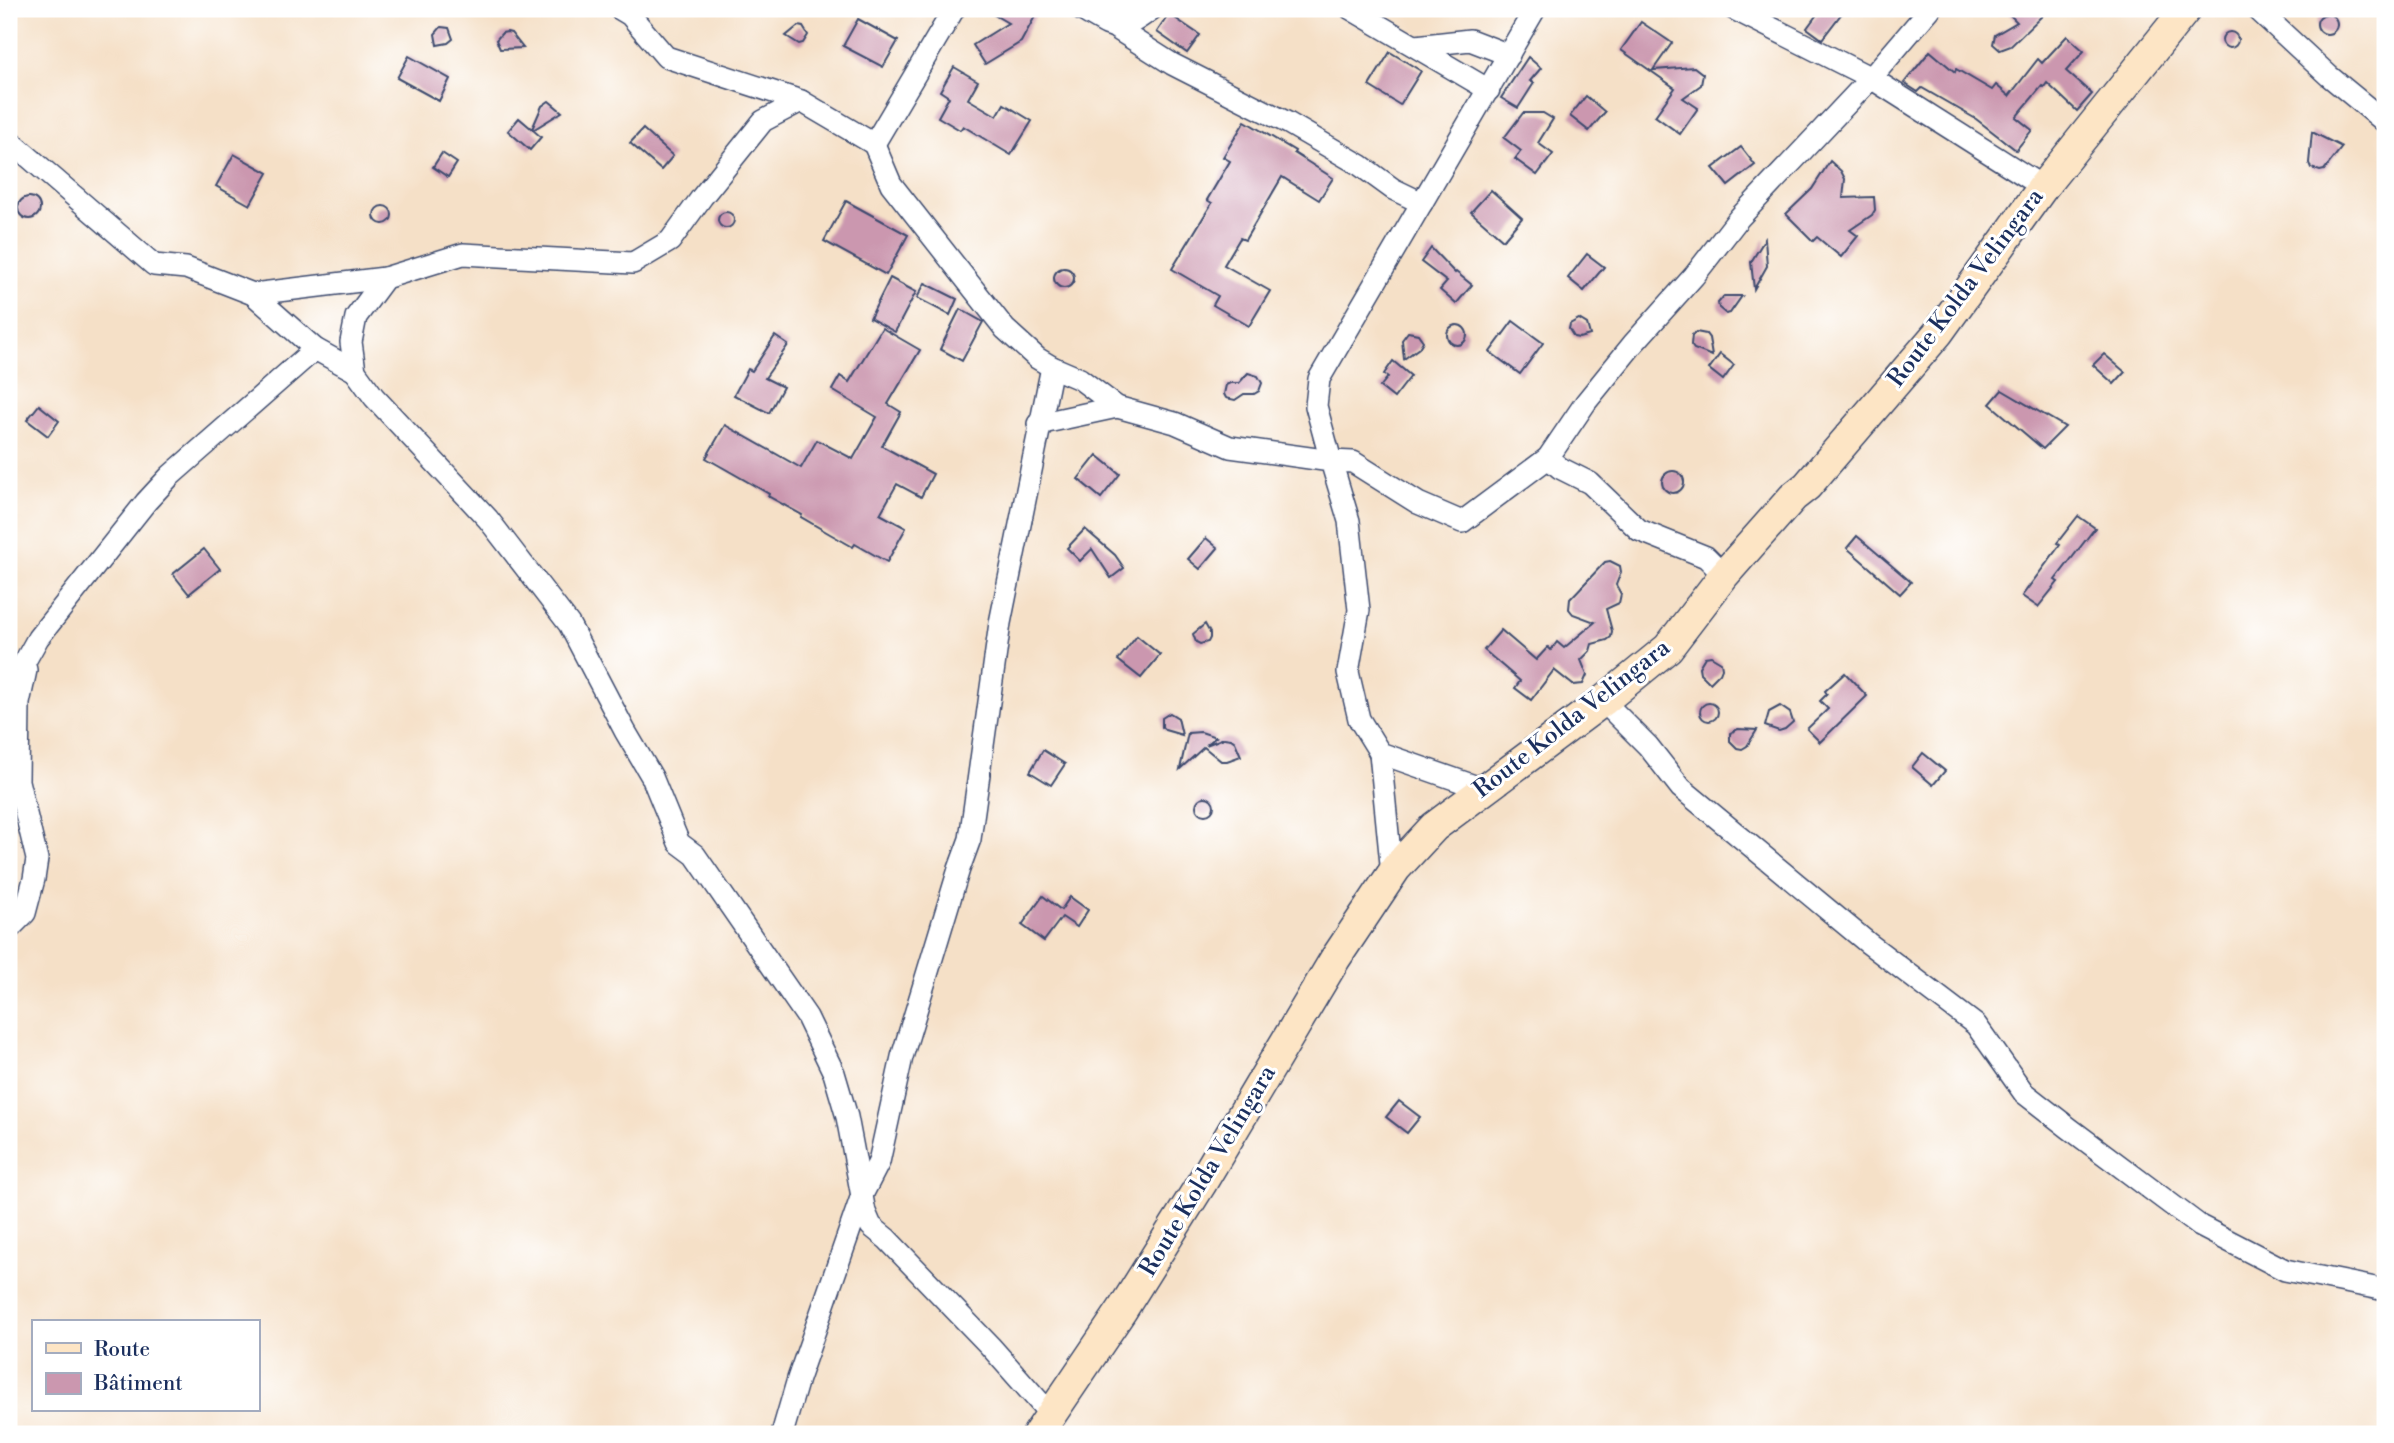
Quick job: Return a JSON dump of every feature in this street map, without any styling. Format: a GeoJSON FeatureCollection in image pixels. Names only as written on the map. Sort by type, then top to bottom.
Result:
{"type":"FeatureCollection","features":[{"type":"Feature","properties":{"kind":"main road","name":"Route Kolda Velingara"},"geometry":{"type":"LineString","coordinates":[[1045,1424],[1202,1184],[1335,959],[1392,874],[1434,827],[1668,648],[1724,575],[1793,497],[1807,486],[1938,333],[2043,187],[2186,9]]}},
{"type":"Feature","properties":{"kind":"street"},"geometry":{"type":"LineString","coordinates":[[620,9],[631,15],[666,57],[801,101],[874,144],[891,184],[1005,329],[1052,367],[1080,379],[1117,407],[1175,423],[1230,447],[1353,462],[1418,503],[1462,522],[1548,458],[1586,402],[1633,344],[1695,276],[1739,218],[1871,78],[1930,9]]}},
{"type":"Feature","properties":{"kind":"street"},"geometry":{"type":"LineString","coordinates":[[874,144],[954,9]]}},
{"type":"Feature","properties":{"kind":"street"},"geometry":{"type":"LineString","coordinates":[[1080,9],[1172,64],[1288,123],[1360,165],[1392,189],[1422,203]]}},
{"type":"Feature","properties":{"kind":"street"},"geometry":{"type":"LineString","coordinates":[[1117,29],[1128,26],[1152,9]]}},
{"type":"Feature","properties":{"kind":"street"},"geometry":{"type":"LineString","coordinates":[[1351,9],[1489,90]]}},
{"type":"Feature","properties":{"kind":"street"},"geometry":{"type":"LineString","coordinates":[[1392,874],[1380,753],[1359,719],[1348,672],[1359,610],[1349,521],[1316,406],[1319,379],[1535,9]]}},
{"type":"Feature","properties":{"kind":"street"},"geometry":{"type":"LineString","coordinates":[[1734,9],[1871,78],[2043,187]]}},
{"type":"Feature","properties":{"kind":"street"},"geometry":{"type":"LineString","coordinates":[[2257,9],[2329,76],[2385,122]]}},
{"type":"Feature","properties":{"kind":"street"},"geometry":{"type":"LineString","coordinates":[[1416,46],[1470,40],[1510,55]]}},
{"type":"Feature","properties":{"kind":"street"},"geometry":{"type":"LineString","coordinates":[[253,294],[385,278],[463,254],[633,263],[670,241],[763,121],[801,101]]}},
{"type":"Feature","properties":{"kind":"street"},"geometry":{"type":"LineString","coordinates":[[9,140],[154,265],[187,268],[253,294],[315,349],[355,371],[374,397],[488,519],[569,624],[653,777],[679,843],[695,855],[807,1017],[834,1073],[847,1117],[865,1212],[871,1226],[887,1239],[990,1346],[1045,1424]]}},
{"type":"Feature","properties":{"kind":"street"},"geometry":{"type":"LineString","coordinates":[[355,371],[351,342],[356,317],[385,278]]}},
{"type":"Feature","properties":{"kind":"street"},"geometry":{"type":"LineString","coordinates":[[9,929],[25,913],[37,859],[18,781],[19,704],[26,670],[24,663],[38,638],[146,502],[170,476],[315,349]]}},
{"type":"Feature","properties":{"kind":"street"},"geometry":{"type":"LineString","coordinates":[[782,1434],[798,1379],[862,1195],[879,1162],[902,1057],[959,869],[971,839],[1000,623],[1038,424],[1052,367]]}},
{"type":"Feature","properties":{"kind":"street"},"geometry":{"type":"LineString","coordinates":[[1038,424],[1117,407]]}},
{"type":"Feature","properties":{"kind":"street"},"geometry":{"type":"LineString","coordinates":[[1548,458],[1560,468],[1590,483],[1639,530],[1706,557],[1724,575]]}},
{"type":"Feature","properties":{"kind":"street"},"geometry":{"type":"LineString","coordinates":[[1602,701],[1648,746],[1691,797],[1868,943],[1976,1025],[2024,1093],[2080,1136],[2200,1226],[2285,1270],[2385,1290]]}},
{"type":"Feature","properties":{"kind":"street"},"geometry":{"type":"LineString","coordinates":[[1380,753],[1483,789]]}},
{"type":"Feature","properties":{"kind":"building"},"geometry":{"type":"Polygon","coordinates":[[[984,9],[1039,9],[1021,42],[985,64],[973,45],[1008,23],[984,9]]]}},
{"type":"Feature","properties":{"kind":"building"},"geometry":{"type":"Polygon","coordinates":[[[1821,9],[1845,9],[1822,39],[1807,28],[1821,9]]]}},
{"type":"Feature","properties":{"kind":"building"},"geometry":{"type":"Polygon","coordinates":[[[2004,9],[2049,9],[2011,46],[2000,50],[1993,44],[1995,35],[2017,22],[2004,9]]]}},
{"type":"Feature","properties":{"kind":"building"},"geometry":{"type":"Polygon","coordinates":[[[1169,14],[1200,35],[1187,53],[1157,32],[1169,14]]]}},
{"type":"Feature","properties":{"kind":"building"},"geometry":{"type":"Polygon","coordinates":[[[2327,14],[2334,17],[2337,24],[2334,31],[2327,34],[2320,31],[2317,24],[2320,17],[2327,14]]]}},
{"type":"Feature","properties":{"kind":"building"},"geometry":{"type":"Polygon","coordinates":[[[858,19],[898,41],[883,67],[843,46],[858,19]]]}},
{"type":"Feature","properties":{"kind":"building"},"geometry":{"type":"Polygon","coordinates":[[[1641,22],[1672,43],[1653,70],[1694,67],[1703,74],[1701,85],[1683,98],[1698,108],[1680,134],[1655,116],[1675,88],[1621,50],[1641,22]]]}},
{"type":"Feature","properties":{"kind":"building"},"geometry":{"type":"Polygon","coordinates":[[[798,26],[803,27],[808,35],[803,43],[799,44],[786,36],[798,26]]]}},
{"type":"Feature","properties":{"kind":"building"},"geometry":{"type":"Polygon","coordinates":[[[441,27],[449,28],[453,39],[437,45],[435,34],[441,27]]]}},
{"type":"Feature","properties":{"kind":"building"},"geometry":{"type":"Polygon","coordinates":[[[2227,32],[2233,32],[2238,40],[2236,46],[2227,48],[2222,43],[2222,37],[2227,32]]]}},
{"type":"Feature","properties":{"kind":"building"},"geometry":{"type":"Polygon","coordinates":[[[502,33],[511,33],[523,48],[500,49],[496,40],[502,33]]]}},
{"type":"Feature","properties":{"kind":"building"},"geometry":{"type":"Polygon","coordinates":[[[2067,36],[2084,51],[2066,71],[2092,94],[2077,111],[2047,83],[2042,86],[2016,117],[2032,130],[2016,150],[1976,119],[1922,88],[1918,92],[1904,83],[1930,51],[1955,72],[1956,69],[1992,90],[1996,85],[2009,96],[2038,59],[2042,63],[2067,36]]]}},
{"type":"Feature","properties":{"kind":"building"},"geometry":{"type":"Polygon","coordinates":[[[1390,52],[1421,71],[1400,105],[1369,86],[1390,52]]]}},
{"type":"Feature","properties":{"kind":"building"},"geometry":{"type":"Polygon","coordinates":[[[409,56],[450,79],[439,101],[397,78],[409,56]]]}},
{"type":"Feature","properties":{"kind":"building"},"geometry":{"type":"Polygon","coordinates":[[[1528,57],[1541,68],[1530,81],[1534,83],[1518,108],[1501,98],[1528,57]]]}},
{"type":"Feature","properties":{"kind":"building"},"geometry":{"type":"Polygon","coordinates":[[[954,67],[978,81],[968,99],[997,116],[1004,104],[1032,121],[1011,155],[963,126],[960,130],[938,117],[949,97],[940,91],[954,67]]]}},
{"type":"Feature","properties":{"kind":"building"},"geometry":{"type":"Polygon","coordinates":[[[1586,96],[1605,112],[1589,131],[1570,116],[1586,96]]]}},
{"type":"Feature","properties":{"kind":"building"},"geometry":{"type":"Polygon","coordinates":[[[549,101],[562,112],[533,130],[541,137],[530,150],[508,131],[519,118],[532,129],[542,106],[549,101]]]}},
{"type":"Feature","properties":{"kind":"building"},"geometry":{"type":"Polygon","coordinates":[[[1523,113],[1543,113],[1553,119],[1538,143],[1553,154],[1537,175],[1515,159],[1521,151],[1504,138],[1523,113]]]}},
{"type":"Feature","properties":{"kind":"building"},"geometry":{"type":"Polygon","coordinates":[[[1245,121],[1333,178],[1319,200],[1282,177],[1245,240],[1240,238],[1224,265],[1270,291],[1249,326],[1213,305],[1218,296],[1172,269],[1212,203],[1207,200],[1230,161],[1223,157],[1245,121]]]}},
{"type":"Feature","properties":{"kind":"building"},"geometry":{"type":"Polygon","coordinates":[[[643,129],[673,156],[661,170],[630,143],[643,129]]]}},
{"type":"Feature","properties":{"kind":"building"},"geometry":{"type":"Polygon","coordinates":[[[2312,132],[2342,147],[2324,170],[2311,168],[2309,163],[2312,132]]]}},
{"type":"Feature","properties":{"kind":"building"},"geometry":{"type":"Polygon","coordinates":[[[1741,147],[1755,165],[1728,186],[1713,168],[1741,147]]]}},
{"type":"Feature","properties":{"kind":"building"},"geometry":{"type":"Polygon","coordinates":[[[442,153],[457,163],[448,177],[433,167],[442,153]]]}},
{"type":"Feature","properties":{"kind":"building"},"geometry":{"type":"Polygon","coordinates":[[[234,154],[268,173],[250,205],[216,186],[234,154]]]}},
{"type":"Feature","properties":{"kind":"building"},"geometry":{"type":"Polygon","coordinates":[[[1830,161],[1845,179],[1843,198],[1874,197],[1875,210],[1850,230],[1858,236],[1841,257],[1817,237],[1813,241],[1786,214],[1812,189],[1830,161]]]}},
{"type":"Feature","properties":{"kind":"building"},"geometry":{"type":"Polygon","coordinates":[[[1491,190],[1522,218],[1503,240],[1471,212],[1491,190]]]}},
{"type":"Feature","properties":{"kind":"building"},"geometry":{"type":"Polygon","coordinates":[[[29,197],[37,200],[40,208],[37,216],[29,219],[21,216],[18,208],[21,200],[29,197]]]}},
{"type":"Feature","properties":{"kind":"building"},"geometry":{"type":"Polygon","coordinates":[[[846,201],[908,235],[886,275],[824,241],[846,201]]]}},
{"type":"Feature","properties":{"kind":"building"},"geometry":{"type":"Polygon","coordinates":[[[383,206],[389,209],[392,215],[389,221],[383,224],[377,221],[374,215],[377,209],[383,206]]]}},
{"type":"Feature","properties":{"kind":"building"},"geometry":{"type":"Polygon","coordinates":[[[723,212],[729,212],[734,220],[732,226],[723,228],[718,223],[718,217],[723,212]]]}},
{"type":"Feature","properties":{"kind":"building"},"geometry":{"type":"Polygon","coordinates":[[[1765,239],[1767,266],[1754,289],[1751,262],[1765,239]]]}},
{"type":"Feature","properties":{"kind":"building"},"geometry":{"type":"Polygon","coordinates":[[[1431,248],[1455,273],[1472,285],[1456,304],[1440,290],[1447,282],[1421,262],[1431,248]]]}},
{"type":"Feature","properties":{"kind":"building"},"geometry":{"type":"Polygon","coordinates":[[[1587,254],[1604,267],[1584,291],[1568,278],[1587,254]]]}},
{"type":"Feature","properties":{"kind":"building"},"geometry":{"type":"Polygon","coordinates":[[[1064,268],[1071,271],[1074,278],[1071,285],[1064,288],[1057,285],[1054,278],[1057,271],[1064,268]]]}},
{"type":"Feature","properties":{"kind":"building"},"geometry":{"type":"Polygon","coordinates":[[[890,278],[916,292],[895,332],[870,318],[890,278]]]}},
{"type":"Feature","properties":{"kind":"building"},"geometry":{"type":"Polygon","coordinates":[[[925,283],[957,299],[950,315],[917,298],[925,283]]]}},
{"type":"Feature","properties":{"kind":"building"},"geometry":{"type":"Polygon","coordinates":[[[1724,296],[1742,296],[1730,313],[1726,314],[1719,308],[1718,303],[1724,296]]]}},
{"type":"Feature","properties":{"kind":"building"},"geometry":{"type":"Polygon","coordinates":[[[960,309],[983,322],[962,361],[940,349],[960,309]]]}},
{"type":"Feature","properties":{"kind":"building"},"geometry":{"type":"Polygon","coordinates":[[[1579,319],[1587,324],[1590,335],[1574,337],[1569,329],[1570,324],[1579,319]]]}},
{"type":"Feature","properties":{"kind":"building"},"geometry":{"type":"Polygon","coordinates":[[[1513,321],[1543,343],[1520,374],[1490,352],[1513,321]]]}},
{"type":"Feature","properties":{"kind":"building"},"geometry":{"type":"Polygon","coordinates":[[[1457,325],[1464,328],[1467,335],[1464,342],[1457,345],[1450,342],[1447,335],[1450,328],[1457,325]]]}},
{"type":"Feature","properties":{"kind":"building"},"geometry":{"type":"Polygon","coordinates":[[[882,328],[920,350],[888,404],[901,412],[882,446],[933,474],[921,497],[897,484],[880,514],[906,528],[887,562],[830,534],[768,496],[769,494],[706,458],[725,425],[801,468],[817,440],[853,459],[877,417],[832,390],[840,376],[849,382],[882,328]]]}},
{"type":"Feature","properties":{"kind":"building"},"geometry":{"type":"Polygon","coordinates":[[[1408,332],[1418,334],[1423,341],[1419,348],[1404,359],[1402,340],[1408,332]]]}},
{"type":"Feature","properties":{"kind":"building"},"geometry":{"type":"Polygon","coordinates":[[[1696,332],[1706,334],[1709,338],[1712,356],[1694,349],[1691,345],[1692,335],[1696,332]]]}},
{"type":"Feature","properties":{"kind":"building"},"geometry":{"type":"Polygon","coordinates":[[[775,336],[788,345],[765,378],[783,387],[769,413],[734,395],[748,369],[752,371],[775,336]]]}},
{"type":"Feature","properties":{"kind":"building"},"geometry":{"type":"Polygon","coordinates":[[[1720,354],[1734,365],[1723,380],[1709,369],[1720,354]]]}},
{"type":"Feature","properties":{"kind":"building"},"geometry":{"type":"Polygon","coordinates":[[[2104,354],[2125,372],[2114,384],[2093,365],[2104,354]]]}},
{"type":"Feature","properties":{"kind":"building"},"geometry":{"type":"Polygon","coordinates":[[[1393,361],[1411,376],[1394,398],[1380,387],[1388,377],[1384,374],[1393,361]]]}},
{"type":"Feature","properties":{"kind":"building"},"geometry":{"type":"Polygon","coordinates":[[[1248,373],[1258,376],[1262,383],[1259,391],[1244,394],[1235,400],[1226,398],[1226,385],[1239,383],[1248,373]]]}},
{"type":"Feature","properties":{"kind":"building"},"geometry":{"type":"Polygon","coordinates":[[[2002,390],[2065,427],[2043,449],[1990,404],[2002,390]]]}},
{"type":"Feature","properties":{"kind":"building"},"geometry":{"type":"Polygon","coordinates":[[[39,405],[59,421],[48,436],[27,420],[39,405]]]}},
{"type":"Feature","properties":{"kind":"building"},"geometry":{"type":"Polygon","coordinates":[[[1097,455],[1120,474],[1101,498],[1078,479],[1097,455]]]}},
{"type":"Feature","properties":{"kind":"building"},"geometry":{"type":"Polygon","coordinates":[[[1673,471],[1681,474],[1684,482],[1681,490],[1673,493],[1665,490],[1662,482],[1665,474],[1673,471]]]}},
{"type":"Feature","properties":{"kind":"building"},"geometry":{"type":"Polygon","coordinates":[[[2078,516],[2095,528],[2038,607],[2022,596],[2078,516]]]}},
{"type":"Feature","properties":{"kind":"building"},"geometry":{"type":"Polygon","coordinates":[[[1085,529],[1115,555],[1124,568],[1111,578],[1092,549],[1080,561],[1067,548],[1085,529]]]}},
{"type":"Feature","properties":{"kind":"building"},"geometry":{"type":"Polygon","coordinates":[[[1857,536],[1911,582],[1900,594],[1847,548],[1857,536]]]}},
{"type":"Feature","properties":{"kind":"building"},"geometry":{"type":"Polygon","coordinates":[[[1206,538],[1218,548],[1200,569],[1188,559],[1206,538]]]}},
{"type":"Feature","properties":{"kind":"building"},"geometry":{"type":"Polygon","coordinates":[[[204,549],[220,569],[189,594],[173,574],[204,549]]]}},
{"type":"Feature","properties":{"kind":"building"},"geometry":{"type":"Polygon","coordinates":[[[1610,561],[1620,566],[1621,572],[1616,585],[1621,594],[1619,603],[1606,609],[1611,637],[1592,644],[1590,651],[1581,660],[1587,675],[1583,684],[1573,685],[1554,670],[1531,700],[1515,688],[1520,681],[1484,650],[1501,630],[1536,660],[1548,647],[1551,650],[1557,642],[1564,648],[1595,622],[1573,614],[1569,609],[1570,599],[1605,562],[1610,561]]]}},
{"type":"Feature","properties":{"kind":"building"},"geometry":{"type":"Polygon","coordinates":[[[1205,624],[1210,638],[1208,642],[1200,644],[1196,642],[1193,634],[1205,624]]]}},
{"type":"Feature","properties":{"kind":"building"},"geometry":{"type":"Polygon","coordinates":[[[1137,636],[1160,655],[1141,678],[1118,660],[1137,636]]]}},
{"type":"Feature","properties":{"kind":"building"},"geometry":{"type":"Polygon","coordinates":[[[1711,656],[1721,662],[1722,668],[1710,683],[1700,673],[1699,667],[1705,657],[1711,656]]]}},
{"type":"Feature","properties":{"kind":"building"},"geometry":{"type":"Polygon","coordinates":[[[1845,673],[1867,696],[1820,742],[1807,729],[1828,709],[1820,701],[1827,694],[1825,691],[1845,673]]]}},
{"type":"Feature","properties":{"kind":"building"},"geometry":{"type":"Polygon","coordinates":[[[1705,703],[1713,703],[1718,712],[1716,719],[1705,721],[1700,716],[1700,708],[1705,703]]]}},
{"type":"Feature","properties":{"kind":"building"},"geometry":{"type":"Polygon","coordinates":[[[1780,706],[1790,713],[1793,722],[1779,731],[1765,726],[1769,712],[1780,706]]]}},
{"type":"Feature","properties":{"kind":"building"},"geometry":{"type":"Polygon","coordinates":[[[1170,713],[1178,718],[1182,735],[1162,727],[1162,718],[1170,713]]]}},
{"type":"Feature","properties":{"kind":"building"},"geometry":{"type":"Polygon","coordinates":[[[1738,729],[1757,730],[1742,749],[1730,741],[1730,733],[1738,729]]]}},
{"type":"Feature","properties":{"kind":"building"},"geometry":{"type":"Polygon","coordinates":[[[1201,732],[1216,737],[1206,745],[1224,738],[1231,739],[1241,756],[1221,761],[1204,747],[1180,769],[1188,733],[1201,732]]]}},
{"type":"Feature","properties":{"kind":"building"},"geometry":{"type":"Polygon","coordinates":[[[1043,750],[1065,764],[1051,785],[1030,772],[1043,750]]]}},
{"type":"Feature","properties":{"kind":"building"},"geometry":{"type":"Polygon","coordinates":[[[1923,753],[1945,771],[1933,785],[1912,767],[1923,753]]]}},
{"type":"Feature","properties":{"kind":"building"},"geometry":{"type":"Polygon","coordinates":[[[1205,797],[1211,800],[1214,806],[1211,812],[1205,815],[1199,812],[1196,806],[1199,800],[1205,797]]]}},
{"type":"Feature","properties":{"kind":"building"},"geometry":{"type":"Polygon","coordinates":[[[1043,896],[1061,910],[1070,897],[1088,910],[1077,927],[1062,917],[1044,941],[1022,925],[1043,896]]]}},
{"type":"Feature","properties":{"kind":"building"},"geometry":{"type":"Polygon","coordinates":[[[1399,1101],[1420,1117],[1407,1133],[1386,1117],[1399,1101]]]}}]}
